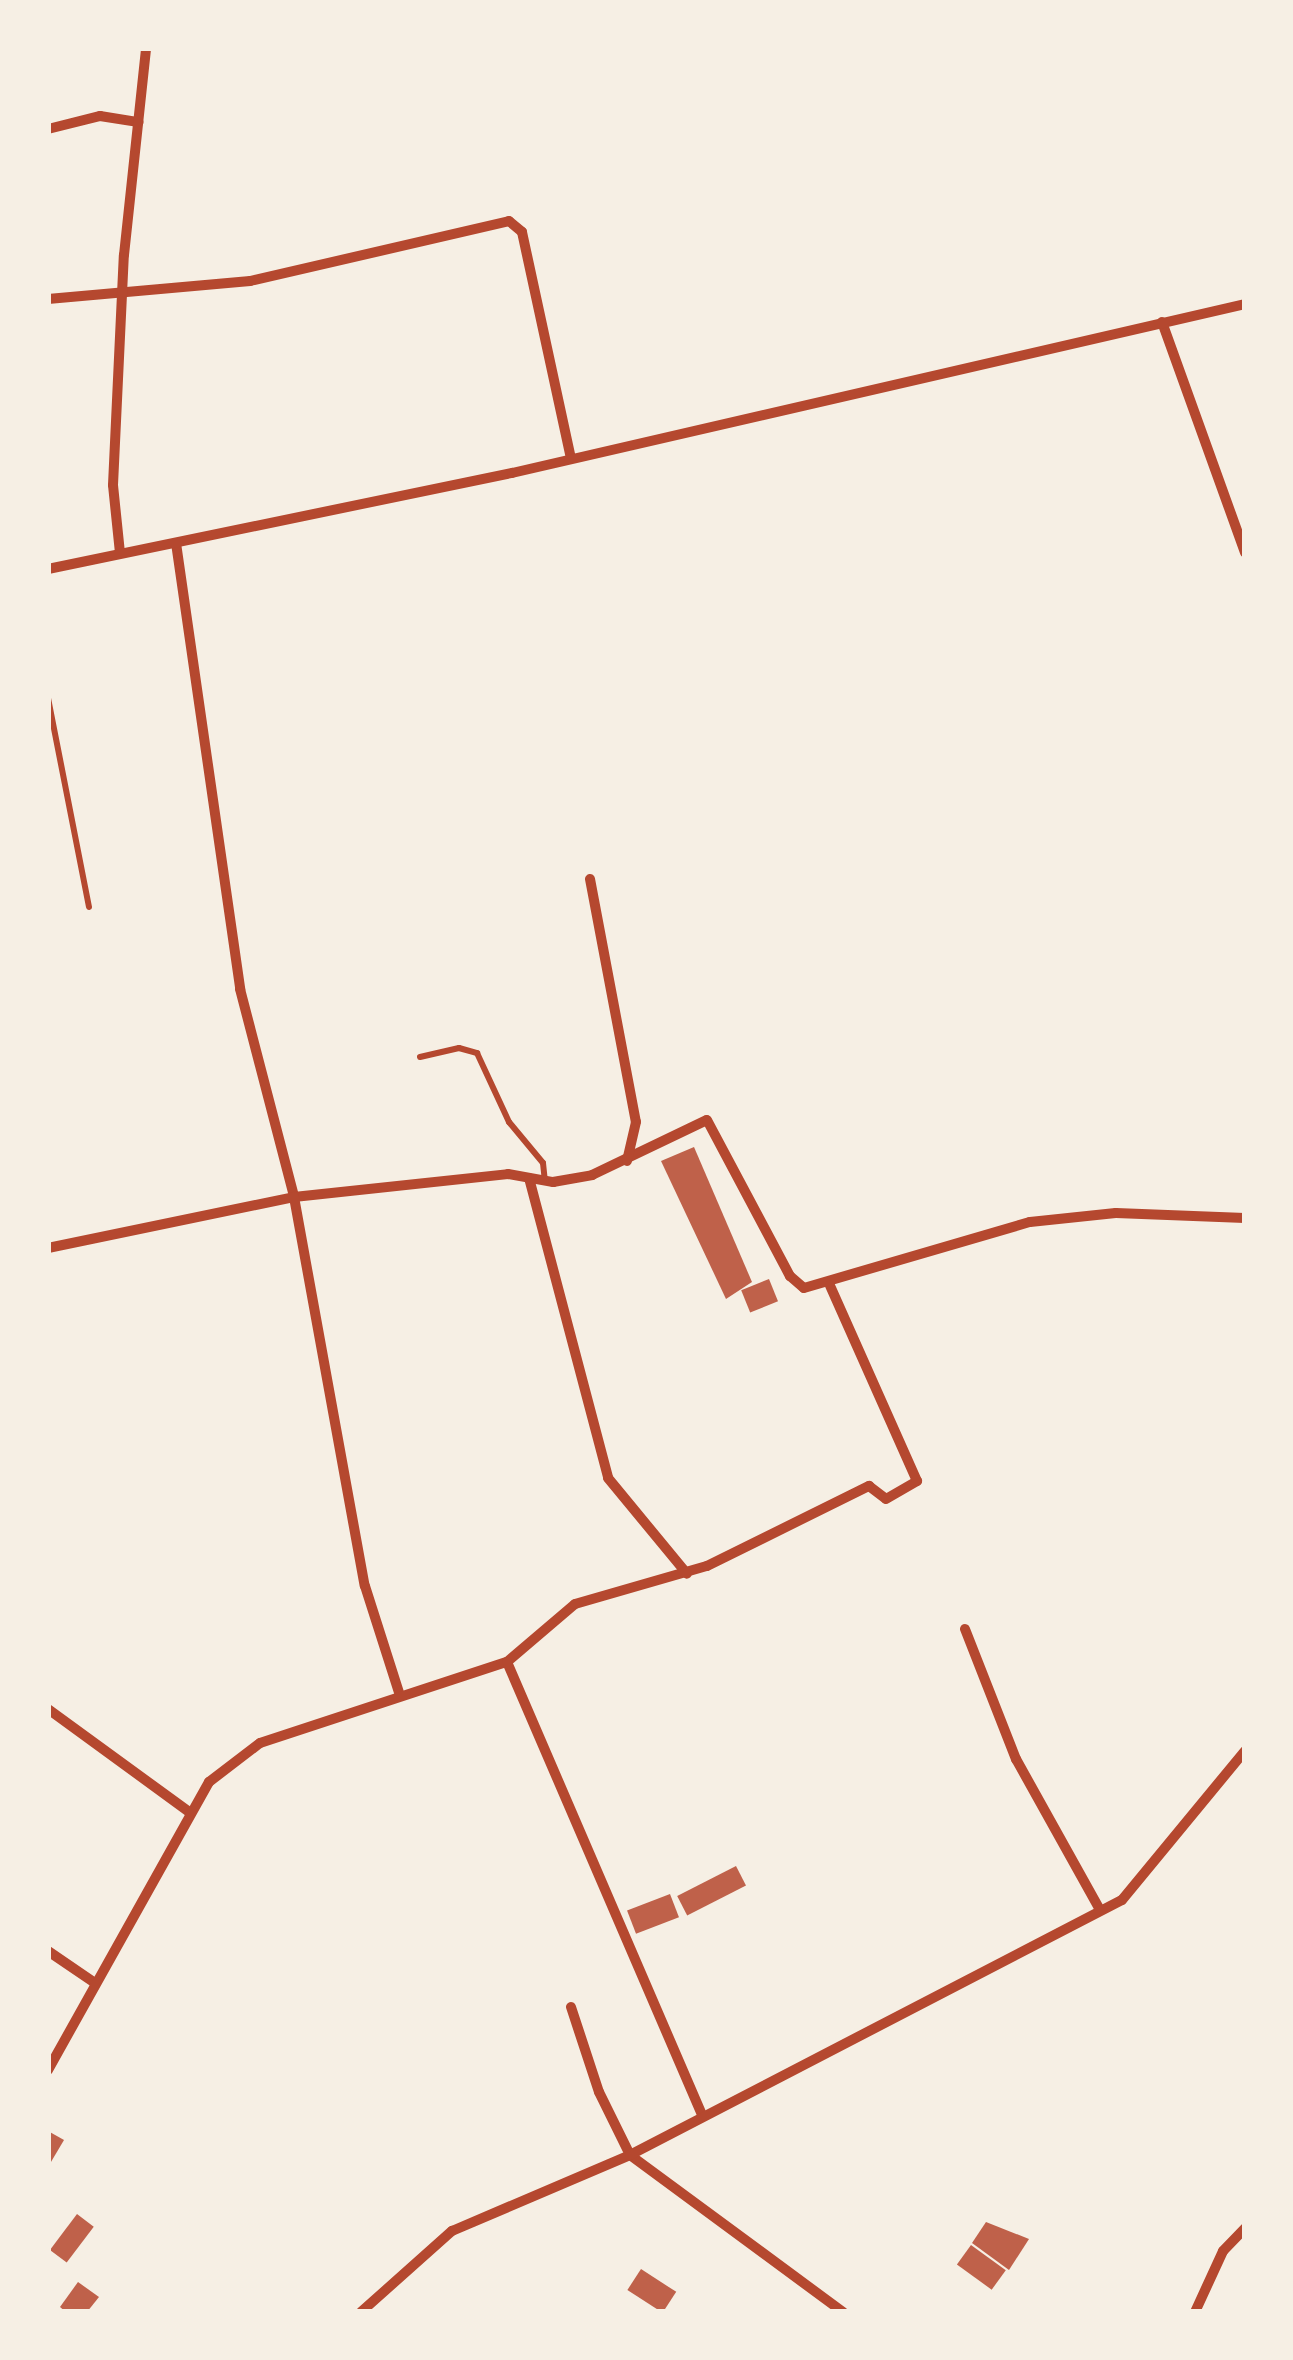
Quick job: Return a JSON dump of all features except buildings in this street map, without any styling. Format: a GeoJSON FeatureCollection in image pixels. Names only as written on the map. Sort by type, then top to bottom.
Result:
{"type":"FeatureCollection","features":[{"type":"Feature","properties":{"kind":"street"},"geometry":{"type":"LineString","coordinates":[[120,553],[112,485],[123,295],[146,48]]}},
{"type":"Feature","properties":{"kind":"street"},"geometry":{"type":"LineString","coordinates":[[48,129],[100,116],[139,122]]}},
{"type":"Feature","properties":{"kind":"street"},"geometry":{"type":"LineString","coordinates":[[48,299],[250,280],[509,221],[522,232],[572,458]]}},
{"type":"Feature","properties":{"kind":"street"},"geometry":{"type":"LineString","coordinates":[[48,569],[572,458],[1245,304]]}},
{"type":"Feature","properties":{"kind":"street"},"geometry":{"type":"LineString","coordinates":[[1162,322],[1245,554]]}},
{"type":"Feature","properties":{"kind":"street"},"geometry":{"type":"LineString","coordinates":[[176,543],[240,989],[294,1197],[365,1586],[400,1696]]}},
{"type":"Feature","properties":{"kind":"street"},"geometry":{"type":"LineString","coordinates":[[590,879],[636,1122],[627,1161]]}},
{"type":"Feature","properties":{"kind":"street"},"geometry":{"type":"LineString","coordinates":[[48,1248],[294,1197],[529,1178],[545,1181],[627,1161],[707,1120],[790,1276],[805,1288],[830,1286],[965,1235],[1030,1222],[1116,1214],[1245,1218]]}},
{"type":"Feature","properties":{"kind":"street"},"geometry":{"type":"LineString","coordinates":[[529,1178],[608,1478],[687,1574]]}},
{"type":"Feature","properties":{"kind":"street"},"geometry":{"type":"LineString","coordinates":[[48,2070],[208,1782],[260,1743],[507,1662],[575,1604],[687,1574],[869,1486],[886,1499],[917,1481],[830,1286]]}},
{"type":"Feature","properties":{"kind":"street"},"geometry":{"type":"LineString","coordinates":[[965,1629],[1016,1759],[1100,1910]]}},
{"type":"Feature","properties":{"kind":"street"},"geometry":{"type":"LineString","coordinates":[[507,1662],[702,2115]]}},
{"type":"Feature","properties":{"kind":"street"},"geometry":{"type":"LineString","coordinates":[[48,1709],[189,1812]]}},
{"type":"Feature","properties":{"kind":"street"},"geometry":{"type":"LineString","coordinates":[[361,2312],[452,2231],[630,2155],[1100,1910],[1138,1886],[1244,1755]]}},
{"type":"Feature","properties":{"kind":"street"},"geometry":{"type":"LineString","coordinates":[[48,1951],[95,1983]]}},
{"type":"Feature","properties":{"kind":"street"},"geometry":{"type":"LineString","coordinates":[[571,2007],[598,2092],[630,2155],[843,2312]]}},
{"type":"Feature","properties":{"kind":"street"},"geometry":{"type":"LineString","coordinates":[[1195,2312],[1223,2251],[1245,2228]]}},
{"type":"Feature","properties":{"kind":"lane"},"geometry":{"type":"LineString","coordinates":[[48,698],[89,907]]}},
{"type":"Feature","properties":{"kind":"lane"},"geometry":{"type":"LineString","coordinates":[[420,1057],[459,1048],[477,1053],[509,1122],[543,1163],[545,1181]]}}]}
